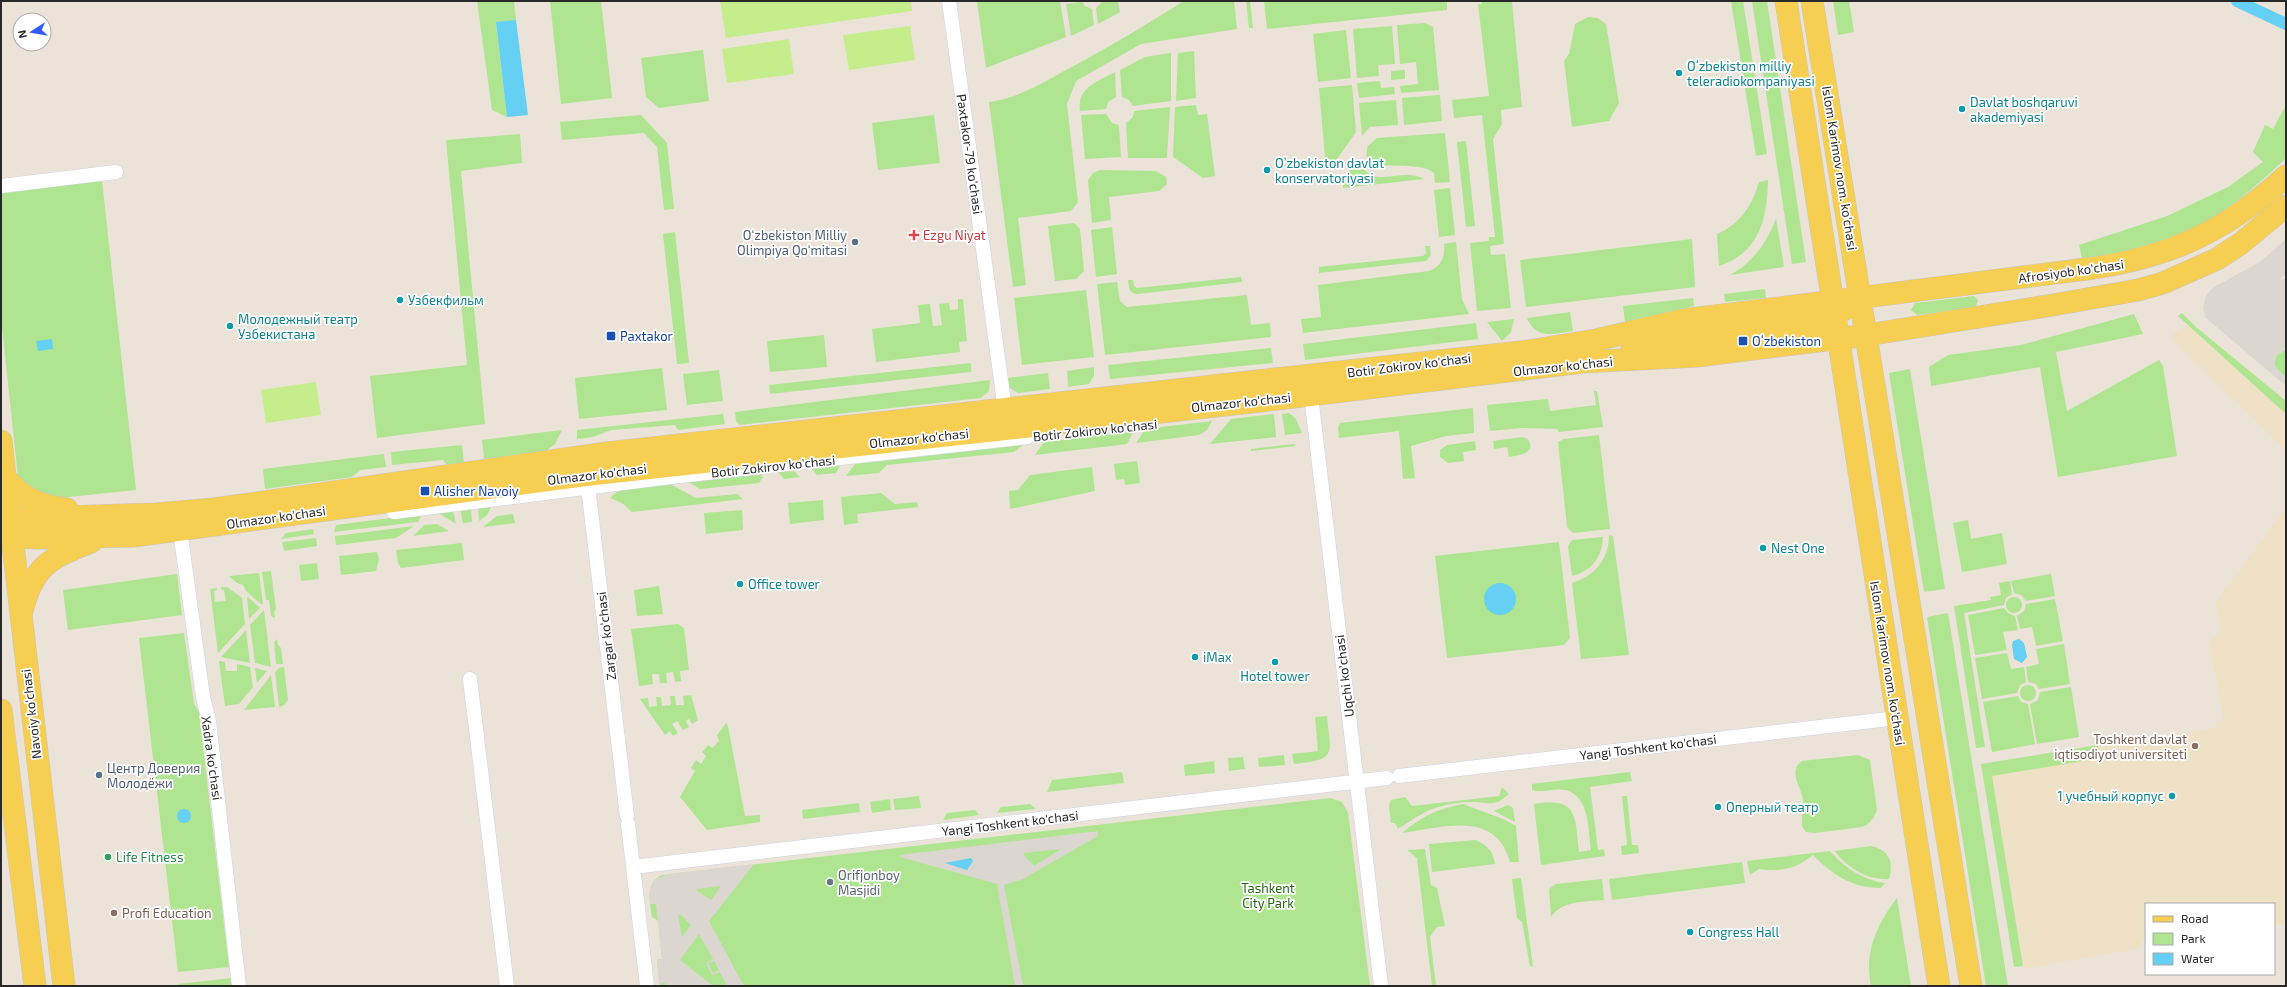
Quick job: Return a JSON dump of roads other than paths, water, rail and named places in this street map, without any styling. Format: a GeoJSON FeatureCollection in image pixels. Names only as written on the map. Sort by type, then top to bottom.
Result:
{"type":"FeatureCollection","features":[{"type":"Feature","properties":{"kind":"main road"},"geometry":{"type":"LineString","coordinates":[[1582,362],[1683,337],[1819,319],[1833,308],[1786,1],[1790,1]]}},
{"type":"Feature","properties":{"kind":"main road","name":"Islom Karimov nom. ko'chasi"},"geometry":{"type":"LineString","coordinates":[[1812,1],[1873,371],[1946,834]]}},
{"type":"Feature","properties":{"kind":"main road","name":"Afrosiyob ko'chasi"},"geometry":{"type":"LineString","coordinates":[[1833,308],[1861,299],[2114,265],[2158,255],[2204,235],[2229,221],[2253,204],[2286,176]]}},
{"type":"Feature","properties":{"kind":"main road"},"geometry":{"type":"LineString","coordinates":[[1838,339],[2047,306],[2138,290],[2163,283],[2217,259],[2240,244],[2286,206]]}},
{"type":"Feature","properties":{"kind":"main road","name":"Islom Karimov nom. ko'chasi"},"geometry":{"type":"LineString","coordinates":[[1833,308],[1939,986]]}},
{"type":"Feature","properties":{"kind":"main road","name":"Botir Zokirov ko'chasi"},"geometry":{"type":"LineString","coordinates":[[667,456],[1309,379],[1574,344],[1683,320],[1833,308]]}},
{"type":"Feature","properties":{"kind":"main road","name":"Olmazor ko'chasi"},"geometry":{"type":"LineString","coordinates":[[6,527],[123,515],[214,509],[483,480],[586,473],[667,456],[1231,404],[1309,379],[1697,356],[1838,339]]}},
{"type":"Feature","properties":{"kind":"main road","name":"Navoiy ko'chasi"},"geometry":{"type":"LineString","coordinates":[[1,441],[6,478],[6,527],[20,619],[64,986]]}},
{"type":"Feature","properties":{"kind":"main road"},"geometry":{"type":"LineString","coordinates":[[6,478],[13,488],[41,505],[123,515]]}},
{"type":"Feature","properties":{"kind":"main road","name":"Olmazor ko'chasi"},"geometry":{"type":"LineString","coordinates":[[6,527],[103,538],[180,530],[312,512],[483,480]]}},
{"type":"Feature","properties":{"kind":"main road"},"geometry":{"type":"LineString","coordinates":[[20,619],[32,582],[47,564],[64,553],[103,538]]}},
{"type":"Feature","properties":{"kind":"main road"},"geometry":{"type":"LineString","coordinates":[[1,710],[35,986]]}},
{"type":"Feature","properties":{"kind":"main road"},"geometry":{"type":"LineString","coordinates":[[1916,839],[1946,834],[1971,986]]}},
{"type":"Feature","properties":{"kind":"street","name":"Paxtakor-79 ko‘chasi"},"geometry":{"type":"LineString","coordinates":[[949,1],[1004,402]]}},
{"type":"Feature","properties":{"kind":"street"},"geometry":{"type":"LineString","coordinates":[[1,186],[116,172]]}},
{"type":"Feature","properties":{"kind":"street"},"geometry":{"type":"LineString","coordinates":[[667,456],[694,433],[1004,402],[1309,379]]}},
{"type":"Feature","properties":{"kind":"street","name":"Uqchi ko'chasi"},"geometry":{"type":"LineString","coordinates":[[1309,379],[1381,986]]}},
{"type":"Feature","properties":{"kind":"street","name":"Botir Zokirov ko'chasi"},"geometry":{"type":"LineString","coordinates":[[312,512],[351,517],[586,473],[1182,420],[1231,404]]}},
{"type":"Feature","properties":{"kind":"street","name":"Zargar ko'chasi"},"geometry":{"type":"LineString","coordinates":[[586,473],[647,986]]}},
{"type":"Feature","properties":{"kind":"street","name":"Xadra ko'chasi"},"geometry":{"type":"LineString","coordinates":[[180,530],[203,697],[209,721],[239,986]]}},
{"type":"Feature","properties":{"kind":"street"},"geometry":{"type":"LineString","coordinates":[[470,679],[507,986]]}},
{"type":"Feature","properties":{"kind":"street","name":"Yangi Toshkent ko'chasi"},"geometry":{"type":"LineString","coordinates":[[633,866],[1319,787],[1357,781],[1897,718]]}},
{"type":"Feature","properties":{"kind":"water"},"geometry":{"type":"Polygon","coordinates":[[[516,20],[528,115],[507,117],[496,22],[516,20]]]}},
{"type":"Feature","properties":{"kind":"water"},"geometry":{"type":"Polygon","coordinates":[[[52,339],[53,349],[38,351],[36,341],[52,339]]]}},
{"type":"Feature","properties":{"kind":"water"},"geometry":{"type":"Polygon","coordinates":[[[1497,583],[1503,583],[1513,590],[1516,599],[1515,605],[1509,612],[1503,615],[1497,615],[1487,608],[1484,602],[1484,596],[1491,586],[1497,583]]]}},
{"type":"Feature","properties":{"kind":"water"},"geometry":{"type":"Polygon","coordinates":[[[2019,639],[2024,643],[2027,657],[2022,663],[2014,659],[2012,645],[2013,641],[2019,639]]]}},
{"type":"Feature","properties":{"kind":"water"},"geometry":{"type":"Polygon","coordinates":[[[184,809],[189,811],[191,816],[189,821],[184,823],[179,821],[177,816],[179,811],[184,809]]]}},
{"type":"Feature","properties":{"kind":"water"},"geometry":{"type":"Polygon","coordinates":[[[971,858],[973,861],[967,870],[945,863],[971,858]]]}},
{"type":"Feature","properties":{"kind":"waterway"},"geometry":{"type":"LineString","coordinates":[[2237,1],[2286,24]]}},
{"type":"Feature","properties":{"kind":"place","name":"Oʻzbekiston milliy teleradiokompaniyasi"},"geometry":{"type":"Point","coordinates":[1679,73]}},
{"type":"Feature","properties":{"kind":"place","name":"Davlat boshqaruvi akademiyasi"},"geometry":{"type":"Point","coordinates":[1962,109]}},
{"type":"Feature","properties":{"kind":"place","name":"O’zbekiston davlat konservatoriyasi"},"geometry":{"type":"Point","coordinates":[1267,170]}},
{"type":"Feature","properties":{"kind":"place","name":"Ezgu Niyat"},"geometry":{"type":"Point","coordinates":[914,235]}},
{"type":"Feature","properties":{"kind":"place","name":"O‘zbekiston Milliy Olimpiya Qo‘mitasi"},"geometry":{"type":"Point","coordinates":[855,242]}},
{"type":"Feature","properties":{"kind":"place","name":"Узбекфильм"},"geometry":{"type":"Point","coordinates":[400,300]}},
{"type":"Feature","properties":{"kind":"place","name":"Молодежный театр Узбекистана"},"geometry":{"type":"Point","coordinates":[230,326]}},
{"type":"Feature","properties":{"kind":"place","name":"Paxtakor"},"geometry":{"type":"Point","coordinates":[611,336]}},
{"type":"Feature","properties":{"kind":"place","name":"Oʻzbekiston"},"geometry":{"type":"Point","coordinates":[1743,341]}},
{"type":"Feature","properties":{"kind":"place","name":"Alisher Navoiy"},"geometry":{"type":"Point","coordinates":[425,491]}},
{"type":"Feature","properties":{"kind":"place","name":"Nest One"},"geometry":{"type":"Point","coordinates":[1763,548]}},
{"type":"Feature","properties":{"kind":"place","name":"Office tower"},"geometry":{"type":"Point","coordinates":[740,584]}},
{"type":"Feature","properties":{"kind":"place","name":"iMax"},"geometry":{"type":"Point","coordinates":[1195,657]}},
{"type":"Feature","properties":{"kind":"place","name":"Hotel tower"},"geometry":{"type":"Point","coordinates":[1275,662]}},
{"type":"Feature","properties":{"kind":"place","name":"Toshkent davlat iqtisodiyot universiteti"},"geometry":{"type":"Point","coordinates":[2195,746]}},
{"type":"Feature","properties":{"kind":"place","name":"Центр Доверия Молодёжи"},"geometry":{"type":"Point","coordinates":[99,775]}},
{"type":"Feature","properties":{"kind":"place","name":"1 учебный корпус"},"geometry":{"type":"Point","coordinates":[2172,796]}},
{"type":"Feature","properties":{"kind":"place","name":"Оперный театр"},"geometry":{"type":"Point","coordinates":[1718,807]}},
{"type":"Feature","properties":{"kind":"place","name":"Life Fitness"},"geometry":{"type":"Point","coordinates":[108,857]}},
{"type":"Feature","properties":{"kind":"place","name":"Orifjonboy Masjidi"},"geometry":{"type":"Point","coordinates":[830,882]}},
{"type":"Feature","properties":{"kind":"place","name":"Profi Education"},"geometry":{"type":"Point","coordinates":[114,913]}},
{"type":"Feature","properties":{"kind":"place","name":"Congress Hall"},"geometry":{"type":"Point","coordinates":[1690,932]}},
{"type":"Feature","properties":{"kind":"park label","name":"Tashkent City Park"},"geometry":{"type":"Point","coordinates":[1268,896]}}]}
